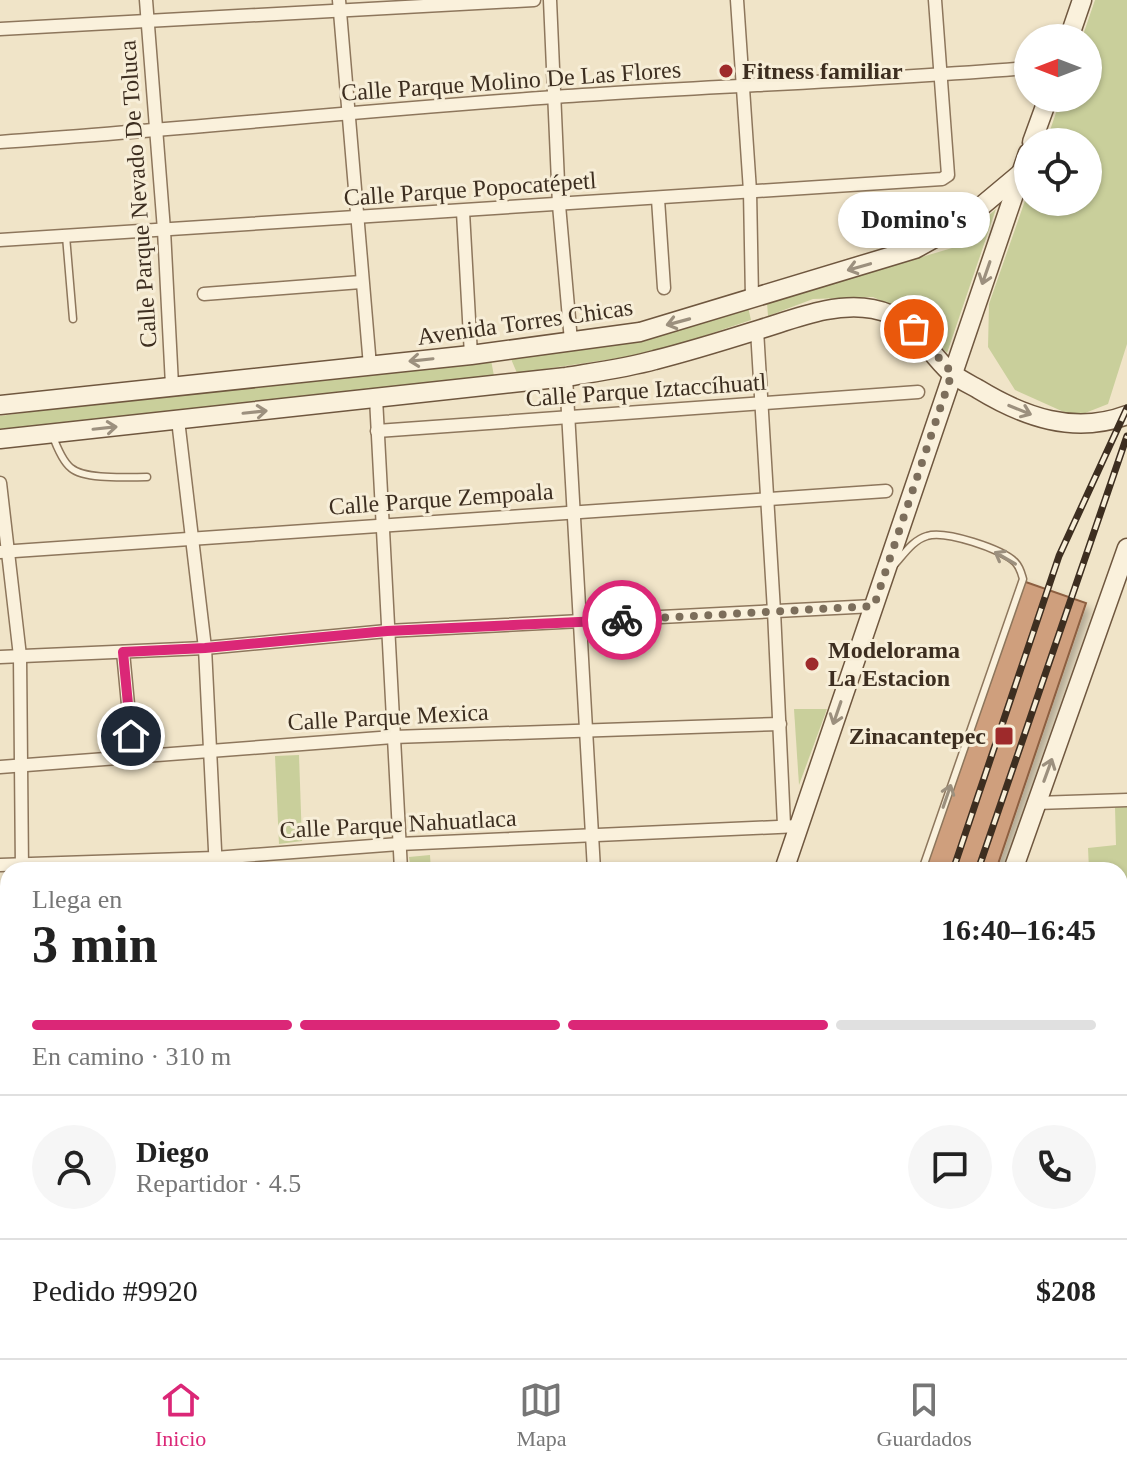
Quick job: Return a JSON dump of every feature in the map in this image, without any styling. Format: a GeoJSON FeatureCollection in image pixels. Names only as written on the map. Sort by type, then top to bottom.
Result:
{"type":"FeatureCollection","features":[{"type":"Feature","properties":{"kind":"main road"},"geometry":{"type":"LineString","coordinates":[[1074,24],[1082,0]]}},
{"type":"Feature","properties":{"kind":"main road","name":"Avenida Torres Chicas"},"geometry":{"type":"LineString","coordinates":[[0,405],[471,355],[640,332],[927,244],[978,211],[1014,179]]}},
{"type":"Feature","properties":{"kind":"main road"},"geometry":{"type":"LineString","coordinates":[[785,862],[791,825],[874,606],[1014,193]]}},
{"type":"Feature","properties":{"kind":"main road"},"geometry":{"type":"LineString","coordinates":[[752,298],[758,312],[757,330]]}},
{"type":"Feature","properties":{"kind":"main road"},"geometry":{"type":"LineString","coordinates":[[0,439],[566,377],[654,361],[829,309],[851,307],[875,309],[892,315],[914,329],[952,373],[1012,408],[1048,421],[1087,425],[1127,415]]}},
{"type":"Feature","properties":{"kind":"main road"},"geometry":{"type":"LineString","coordinates":[[501,351],[498,366],[505,384]]}},
{"type":"Feature","properties":{"kind":"main road"},"geometry":{"type":"LineString","coordinates":[[1016,862],[1121,586],[1127,548]]}},
{"type":"Feature","properties":{"kind":"main road"},"geometry":{"type":"LineString","coordinates":[[613,1358],[639,1358]]}},
{"type":"Feature","properties":{"kind":"street","name":"Calle Parque Nevado De Toluca"},"geometry":{"type":"LineString","coordinates":[[146,0],[164,230],[172,385]]}},
{"type":"Feature","properties":{"kind":"street"},"geometry":{"type":"LineString","coordinates":[[0,29],[148,23],[339,6],[534,0]]}},
{"type":"Feature","properties":{"kind":"street"},"geometry":{"type":"LineString","coordinates":[[550,0],[559,205],[571,341]]}},
{"type":"Feature","properties":{"kind":"street"},"geometry":{"type":"LineString","coordinates":[[737,0],[750,191],[752,298]]}},
{"type":"Feature","properties":{"kind":"street"},"geometry":{"type":"LineString","coordinates":[[935,0],[939,75]]}},
{"type":"Feature","properties":{"kind":"street"},"geometry":{"type":"LineString","coordinates":[[339,6],[370,366]]}},
{"type":"Feature","properties":{"kind":"street","name":"Calle Parque Molino De Las Flores"},"geometry":{"type":"LineString","coordinates":[[0,142],[555,97],[1014,69]]}},
{"type":"Feature","properties":{"kind":"street","name":"Calle Parque Popocatépetl"},"geometry":{"type":"LineString","coordinates":[[0,240],[942,179],[948,175],[939,75]]}},
{"type":"Feature","properties":{"kind":"street"},"geometry":{"type":"LineString","coordinates":[[658,199],[664,288]]}},
{"type":"Feature","properties":{"kind":"street"},"geometry":{"type":"LineString","coordinates":[[463,212],[471,355]]}},
{"type":"Feature","properties":{"kind":"street"},"geometry":{"type":"LineString","coordinates":[[204,294],[361,282]]}},
{"type":"Feature","properties":{"kind":"street"},"geometry":{"type":"LineString","coordinates":[[757,330],[780,724],[791,825]]}},
{"type":"Feature","properties":{"kind":"street"},"geometry":{"type":"LineString","coordinates":[[566,377],[594,862]]}},
{"type":"Feature","properties":{"kind":"street","name":"Calle Parque Iztaccíhuatl"},"geometry":{"type":"LineString","coordinates":[[377,431],[918,392]]}},
{"type":"Feature","properties":{"kind":"street"},"geometry":{"type":"LineString","coordinates":[[376,398],[400,862]]}},
{"type":"Feature","properties":{"kind":"street"},"geometry":{"type":"LineString","coordinates":[[178,420],[205,648],[216,862]]}},
{"type":"Feature","properties":{"kind":"street"},"geometry":{"type":"LineString","coordinates":[[0,483],[4,552],[20,656],[22,862]]}},
{"type":"Feature","properties":{"kind":"street","name":"Calle Parque Zempoala"},"geometry":{"type":"LineString","coordinates":[[4,552],[886,491]]}},
{"type":"Feature","properties":{"kind":"street"},"geometry":{"type":"LineString","coordinates":[[0,657],[205,648],[387,631],[874,606]]}},
{"type":"Feature","properties":{"kind":"street"},"geometry":{"type":"LineString","coordinates":[[123,652],[131,736]]}},
{"type":"Feature","properties":{"kind":"street","name":"Calle Parque Mexica"},"geometry":{"type":"LineString","coordinates":[[0,767],[393,737],[780,724]]}},
{"type":"Feature","properties":{"kind":"street"},"geometry":{"type":"LineString","coordinates":[[1036,803],[1127,800]]}},
{"type":"Feature","properties":{"kind":"street","name":"Calle Parque Nahuatlaca"},"geometry":{"type":"LineString","coordinates":[[234,862],[399,844],[791,825]]}},
{"type":"Feature","properties":{"kind":"street"},"geometry":{"type":"LineString","coordinates":[[577,1358],[613,1358]]}},
{"type":"Feature","properties":{"kind":"lane"},"geometry":{"type":"LineString","coordinates":[[66,236],[73,319]]}},
{"type":"Feature","properties":{"kind":"lane"},"geometry":{"type":"LineString","coordinates":[[51,433],[69,467],[74,470],[98,476],[147,477]]}},
{"type":"Feature","properties":{"kind":"lane"},"geometry":{"type":"LineString","coordinates":[[883,578],[917,541],[938,534],[1008,557],[1019,568],[1023,579],[925,862]]}},
{"type":"Feature","properties":{"kind":"green space"},"geometry":{"type":"Polygon","coordinates":[[[1095,0],[1127,0],[1127,344],[1108,404],[1075,417],[1015,390],[988,347],[989,304],[1020,216],[1102,216],[1102,128],[1051,128],[1056,112],[1102,112],[1102,24],[1087,24],[1095,0]]]}},
{"type":"Feature","properties":{"kind":"green space"},"geometry":{"type":"Polygon","coordinates":[[[996,209],[947,353],[912,315],[873,297],[813,299],[768,316],[767,303],[952,248],[996,209]]]}},
{"type":"Feature","properties":{"kind":"green space"},"geometry":{"type":"Polygon","coordinates":[[[748,307],[751,320],[653,353],[517,373],[511,359],[646,336],[748,307]]]}},
{"type":"Feature","properties":{"kind":"green space"},"geometry":{"type":"Polygon","coordinates":[[[491,360],[494,376],[0,429],[0,416],[189,391],[491,360]]]}},
{"type":"Feature","properties":{"kind":"green space"},"geometry":{"type":"Polygon","coordinates":[[[794,709],[827,709],[799,785],[794,709]]]}},
{"type":"Feature","properties":{"kind":"green space"},"geometry":{"type":"Polygon","coordinates":[[[299,755],[302,841],[279,844],[275,756],[299,755]]]}},
{"type":"Feature","properties":{"kind":"green space"},"geometry":{"type":"Polygon","coordinates":[[[1127,806],[1127,862],[1089,862],[1088,848],[1116,845],[1115,807],[1127,806]]]}},
{"type":"Feature","properties":{"kind":"green space"},"geometry":{"type":"Polygon","coordinates":[[[430,855],[430,862],[410,862],[409,857],[430,855]]]}},
{"type":"Feature","properties":{"kind":"building","name":"Zinacantepec"},"geometry":{"type":"Polygon","coordinates":[[[1020,580],[1086,603],[999,862],[925,862],[1020,580]]]}},
{"type":"Feature","properties":{"kind":"railway"},"geometry":{"type":"LineString","coordinates":[[956,862],[1059,556],[1127,408]]}},
{"type":"Feature","properties":{"kind":"railway"},"geometry":{"type":"LineString","coordinates":[[981,862],[1127,436]]}},
{"type":"Feature","properties":{"kind":"way so far"},"geometry":{"type":"LineString","coordinates":[[622,620],[874,606],[952,373],[914,329]]}},
{"type":"Feature","properties":{"kind":"place","name":"Fitness familiar"},"geometry":{"type":"Point","coordinates":[726,71]}},
{"type":"Feature","properties":{"kind":"place","name":"Domino's"},"geometry":{"type":"Point","coordinates":[914,329]}},
{"type":"Feature","properties":{"kind":"place","name":"Modelorama La Estacion"},"geometry":{"type":"Point","coordinates":[812,664]}},
{"type":"Feature","properties":{"kind":"place","name":"Zinacantepec"},"geometry":{"type":"Point","coordinates":[1004,736]}},
{"type":"Feature","properties":{"kind":"route"},"geometry":{"type":"LineString","coordinates":[[131,736],[123,652],[205,648],[387,631],[622,620]]}}]}
